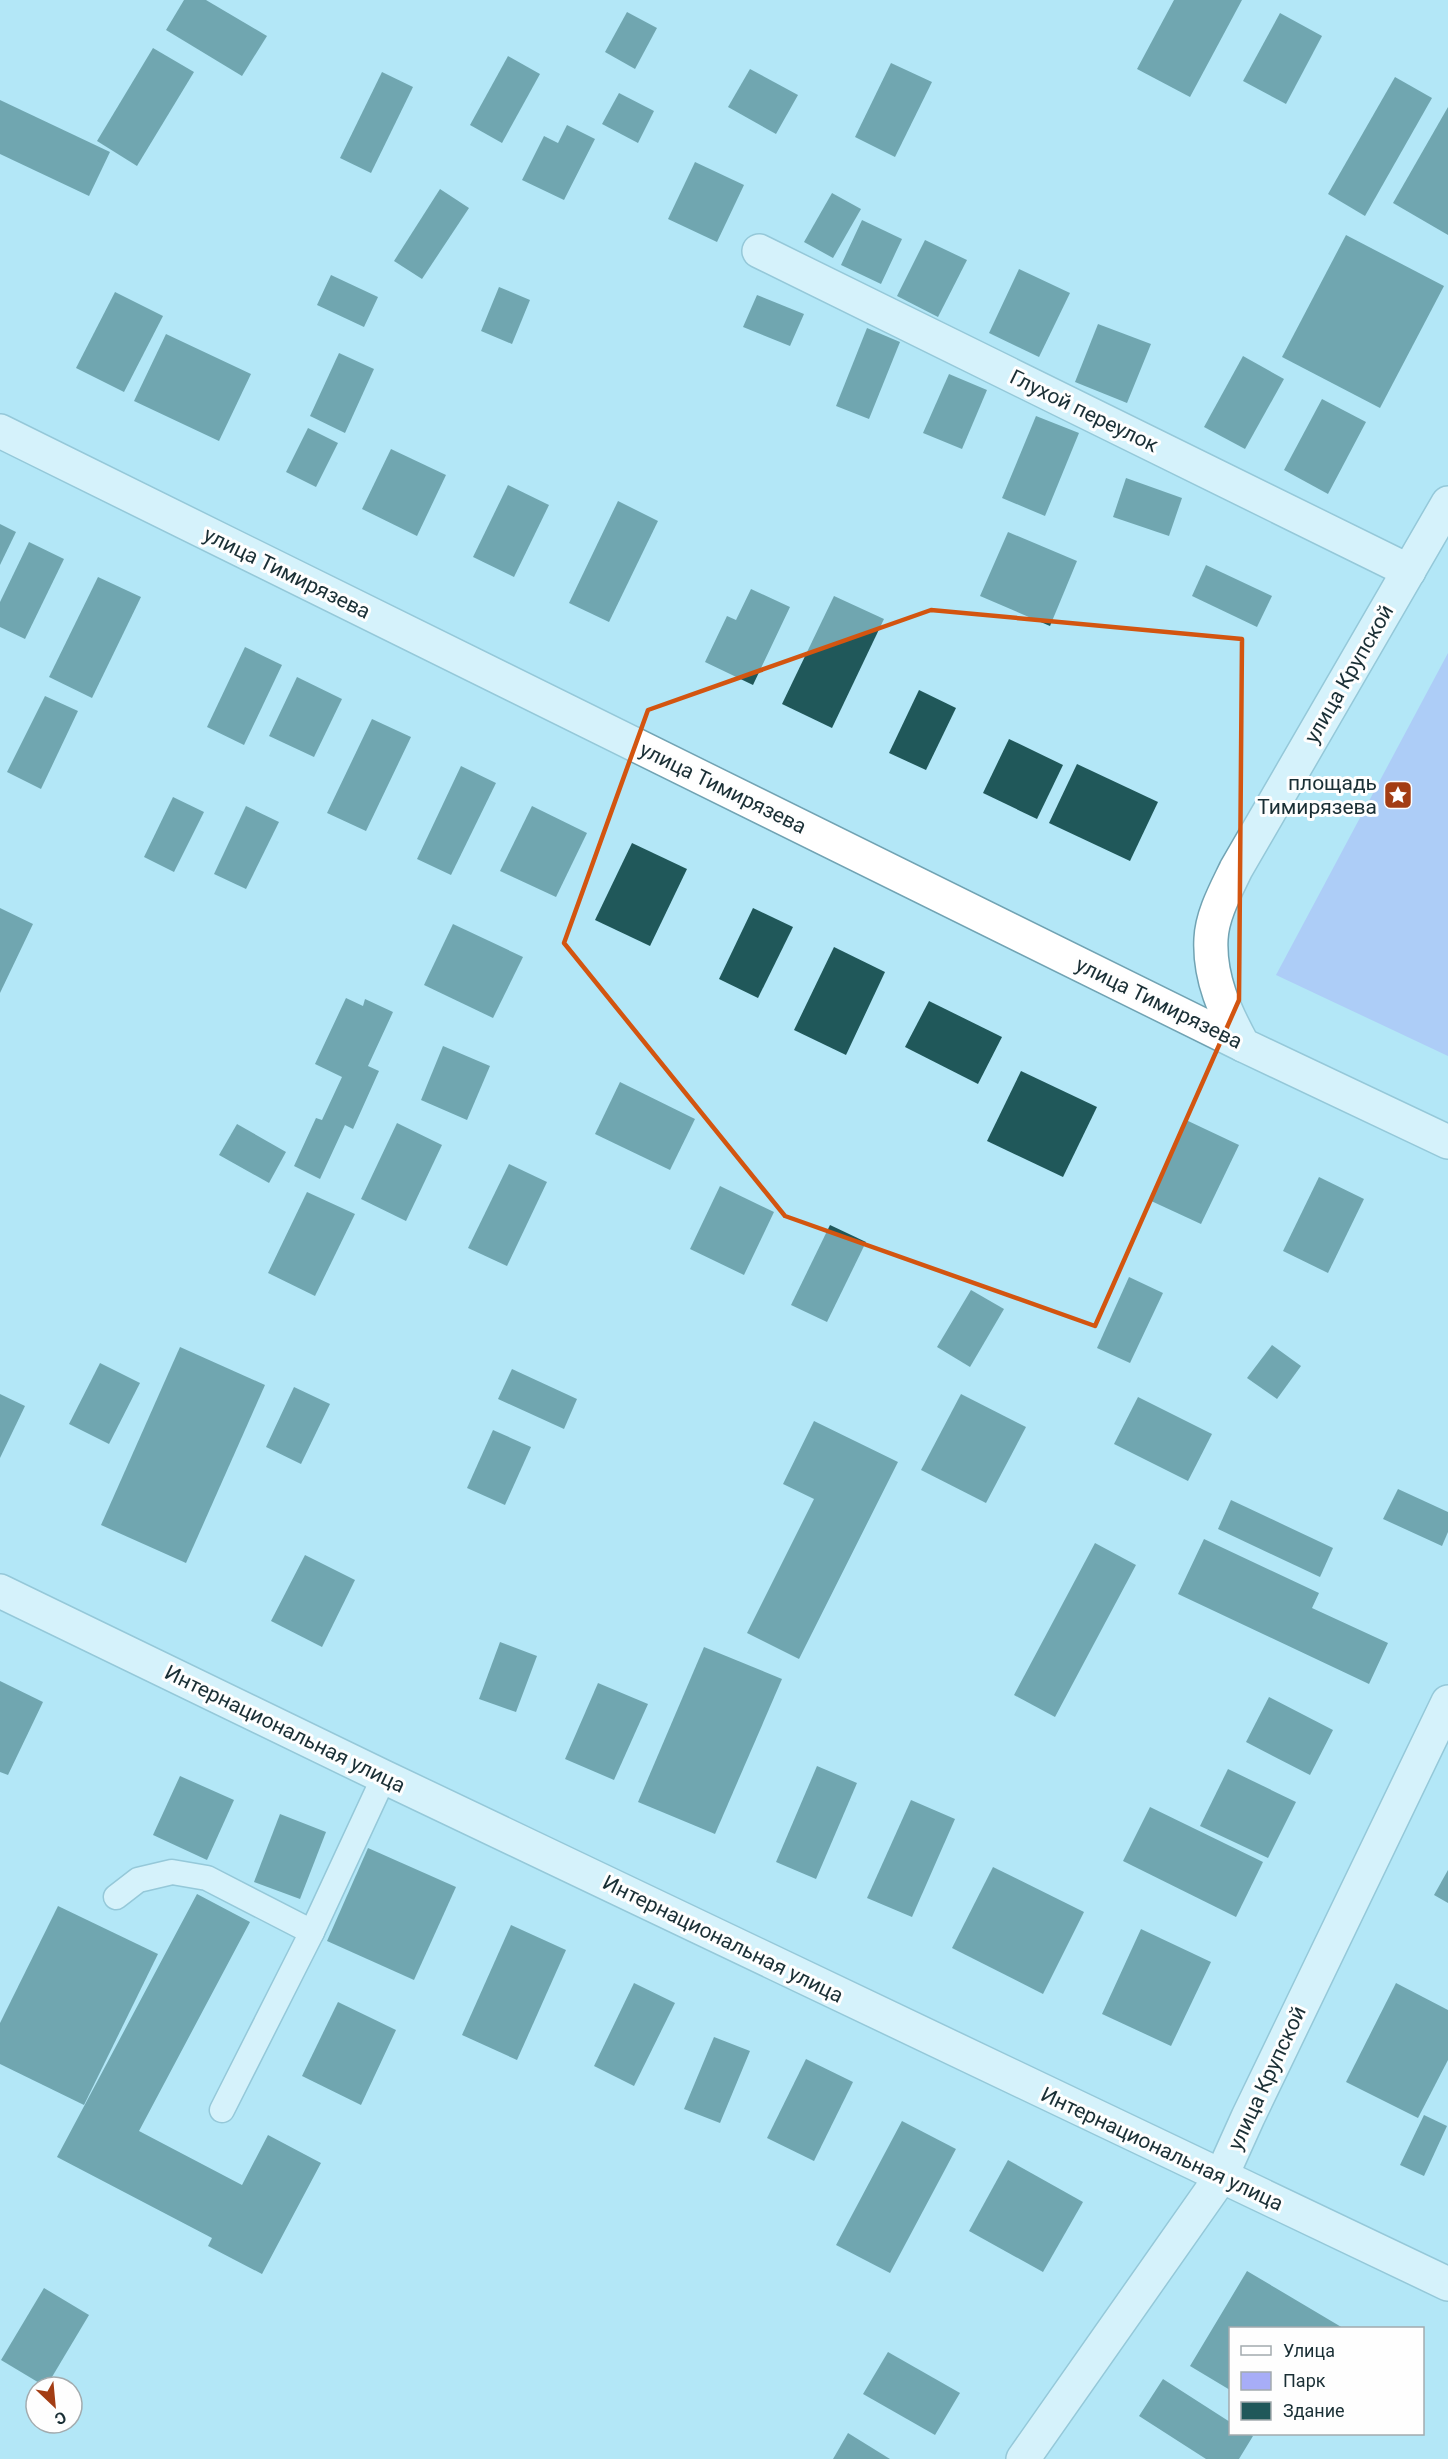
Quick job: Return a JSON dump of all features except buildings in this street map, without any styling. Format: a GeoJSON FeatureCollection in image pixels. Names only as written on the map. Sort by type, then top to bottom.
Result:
{"type":"FeatureCollection","features":[{"type":"Feature","properties":{"kind":"street","name":"Глухой переулок"},"geometry":{"type":"LineString","coordinates":[[759,250],[1408,572]]}},
{"type":"Feature","properties":{"kind":"street","name":"улица Тимирязева"},"geometry":{"type":"LineString","coordinates":[[0,431],[1243,1045],[1448,1142]]}},
{"type":"Feature","properties":{"kind":"street","name":"улица Крупской"},"geometry":{"type":"LineString","coordinates":[[1243,1045],[1227,1016],[1213,970],[1210,938],[1220,903],[1236,869],[1448,503]]}},
{"type":"Feature","properties":{"kind":"street","name":"Интернациональная улица"},"geometry":{"type":"LineString","coordinates":[[0,1591],[384,1777],[1448,2284]]}},
{"type":"Feature","properties":{"kind":"street","name":"улица Крупской"},"geometry":{"type":"LineString","coordinates":[[1023,2459],[1221,2177],[1448,1702]]}},
{"type":"Feature","properties":{"kind":"lane"},"geometry":{"type":"LineString","coordinates":[[222,2110],[312,1932],[384,1777]]}},
{"type":"Feature","properties":{"kind":"lane"},"geometry":{"type":"LineString","coordinates":[[116,1897],[138,1880],[172,1872],[207,1878],[312,1932]]}},
{"type":"Feature","properties":{"kind":"highlighted area"},"geometry":{"type":"Polygon","coordinates":[[[931,610],[1242,639],[1239,1000],[1095,1326],[785,1216],[564,943],[648,710],[931,610]]]}},
{"type":"Feature","properties":{"kind":"green space","name":"площадь Тимирязева"},"geometry":{"type":"Polygon","coordinates":[[[1448,653],[1448,1056],[1276,975],[1448,653]]]}},
{"type":"Feature","properties":{"kind":"place","name":"площадь Тимирязева"},"geometry":{"type":"Point","coordinates":[1398,795]}}]}
